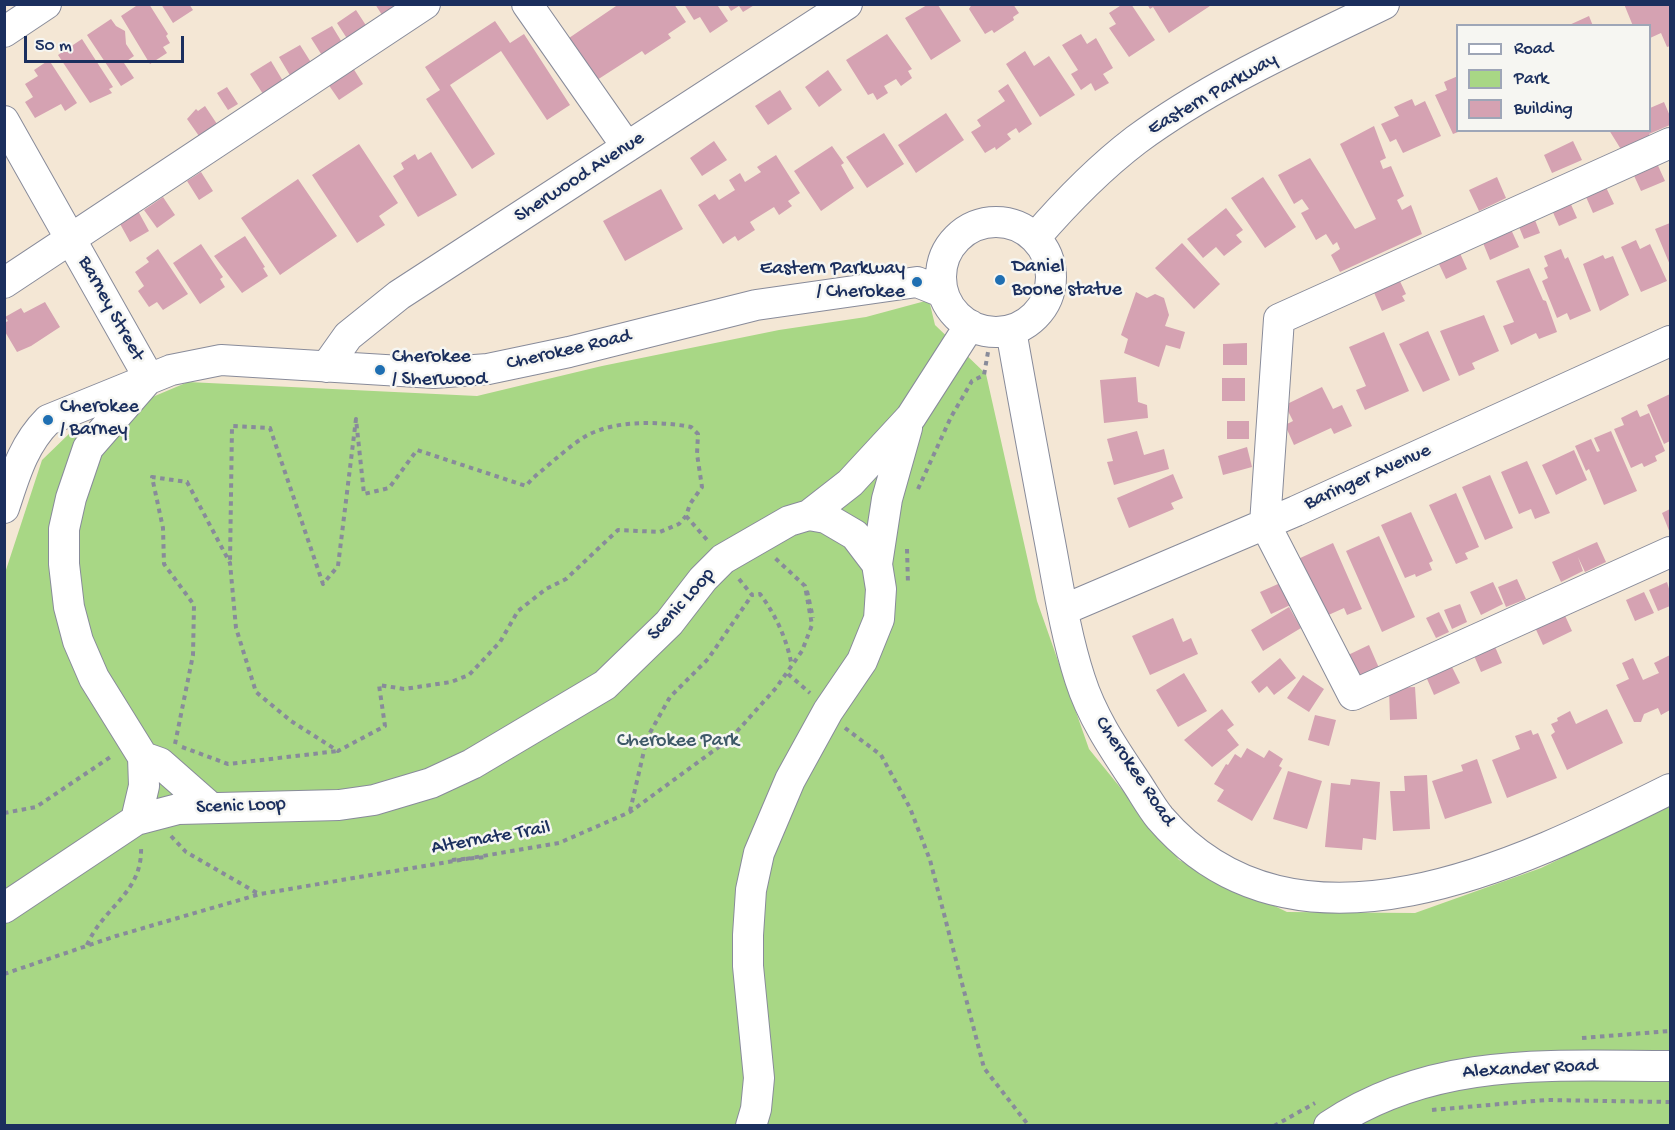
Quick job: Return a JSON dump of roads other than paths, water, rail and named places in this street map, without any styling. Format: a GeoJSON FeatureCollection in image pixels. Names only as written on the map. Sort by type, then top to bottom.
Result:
{"type":"FeatureCollection","features":[{"type":"Feature","properties":{"kind":"street"},"geometry":{"type":"LineString","coordinates":[[4,32],[46,4]]}},
{"type":"Feature","properties":{"kind":"street"},"geometry":{"type":"LineString","coordinates":[[4,283],[425,4]]}},
{"type":"Feature","properties":{"kind":"street"},"geometry":{"type":"LineString","coordinates":[[527,4],[627,147]]}},
{"type":"Feature","properties":{"kind":"street","name":"Sherwood Avenue"},"geometry":{"type":"LineString","coordinates":[[326,367],[348,336],[399,295],[847,4]]}},
{"type":"Feature","properties":{"kind":"street","name":"Eastern Parkway"},"geometry":{"type":"LineString","coordinates":[[1035,238],[1096,174],[1136,140],[1191,103],[1297,46],[1384,4]]}},
{"type":"Feature","properties":{"kind":"street","name":"Barney Street"},"geometry":{"type":"LineString","coordinates":[[4,121],[149,378],[88,448],[70,498],[64,529],[64,564],[69,607],[78,641],[129,756]]}},
{"type":"Feature","properties":{"kind":"street"},"geometry":{"type":"LineString","coordinates":[[1671,143],[1279,319],[1265,524],[1353,695],[1671,552]]}},
{"type":"Feature","properties":{"kind":"street"},"geometry":{"type":"LineString","coordinates":[[993,222],[1019,227],[1035,238],[1047,257],[1051,275],[1045,302],[1032,319],[1011,330],[991,332],[970,325],[955,315],[942,292],[940,269],[951,244],[971,227],[993,222]]}},
{"type":"Feature","properties":{"kind":"street","name":"Cherokee Road"},"geometry":{"type":"LineString","coordinates":[[4,508],[21,456],[36,432],[48,420],[171,370],[221,360],[434,373],[488,369],[569,352],[756,304],[917,282],[942,292]]}},
{"type":"Feature","properties":{"kind":"street"},"geometry":{"type":"LineString","coordinates":[[751,1125],[756,1109],[759,1078],[748,957],[749,912],[754,871],[765,834],[790,780],[828,711],[862,661],[874,636],[879,619],[881,590],[877,564],[891,478],[911,417],[970,325]]}},
{"type":"Feature","properties":{"kind":"street","name":"Cherokee Road"},"geometry":{"type":"LineString","coordinates":[[1011,330],[1063,610],[1080,679],[1101,730],[1159,817],[1203,857],[1238,878],[1290,894],[1350,898],[1410,892],[1458,879],[1537,852],[1671,789]]}},
{"type":"Feature","properties":{"kind":"street","name":"Baringer Avenue"},"geometry":{"type":"LineString","coordinates":[[1063,610],[1265,524],[1671,341]]}},
{"type":"Feature","properties":{"kind":"street","name":"Scenic Loop"},"geometry":{"type":"LineString","coordinates":[[4,908],[178,808],[339,805],[374,800],[431,783],[472,764],[605,685],[669,623],[703,579],[723,559],[789,521],[809,515],[850,483],[911,417]]}},
{"type":"Feature","properties":{"kind":"street"},"geometry":{"type":"LineString","coordinates":[[809,515],[826,518],[855,535],[877,564]]}},
{"type":"Feature","properties":{"kind":"street"},"geometry":{"type":"LineString","coordinates":[[129,756],[160,763],[210,807]]}},
{"type":"Feature","properties":{"kind":"street"},"geometry":{"type":"LineString","coordinates":[[129,756],[144,786],[143,828]]}},
{"type":"Feature","properties":{"kind":"street","name":"Alexander Road"},"geometry":{"type":"LineString","coordinates":[[1329,1125],[1356,1108],[1405,1088],[1459,1073],[1531,1066],[1671,1066]]}},
{"type":"Feature","properties":{"kind":"place","name":"Daniel Boone statue"},"geometry":{"type":"Point","coordinates":[1000,280]}},
{"type":"Feature","properties":{"kind":"place","name":"Eastern Parkway / Cherokee"},"geometry":{"type":"Point","coordinates":[917,282]}},
{"type":"Feature","properties":{"kind":"place","name":"Cherokee / Sherwood"},"geometry":{"type":"Point","coordinates":[380,370]}},
{"type":"Feature","properties":{"kind":"place","name":"Cherokee / Barney"},"geometry":{"type":"Point","coordinates":[48,420]}},
{"type":"Feature","properties":{"kind":"park label","name":"Cherokee Park"},"geometry":{"type":"Point","coordinates":[678,742]}}]}
